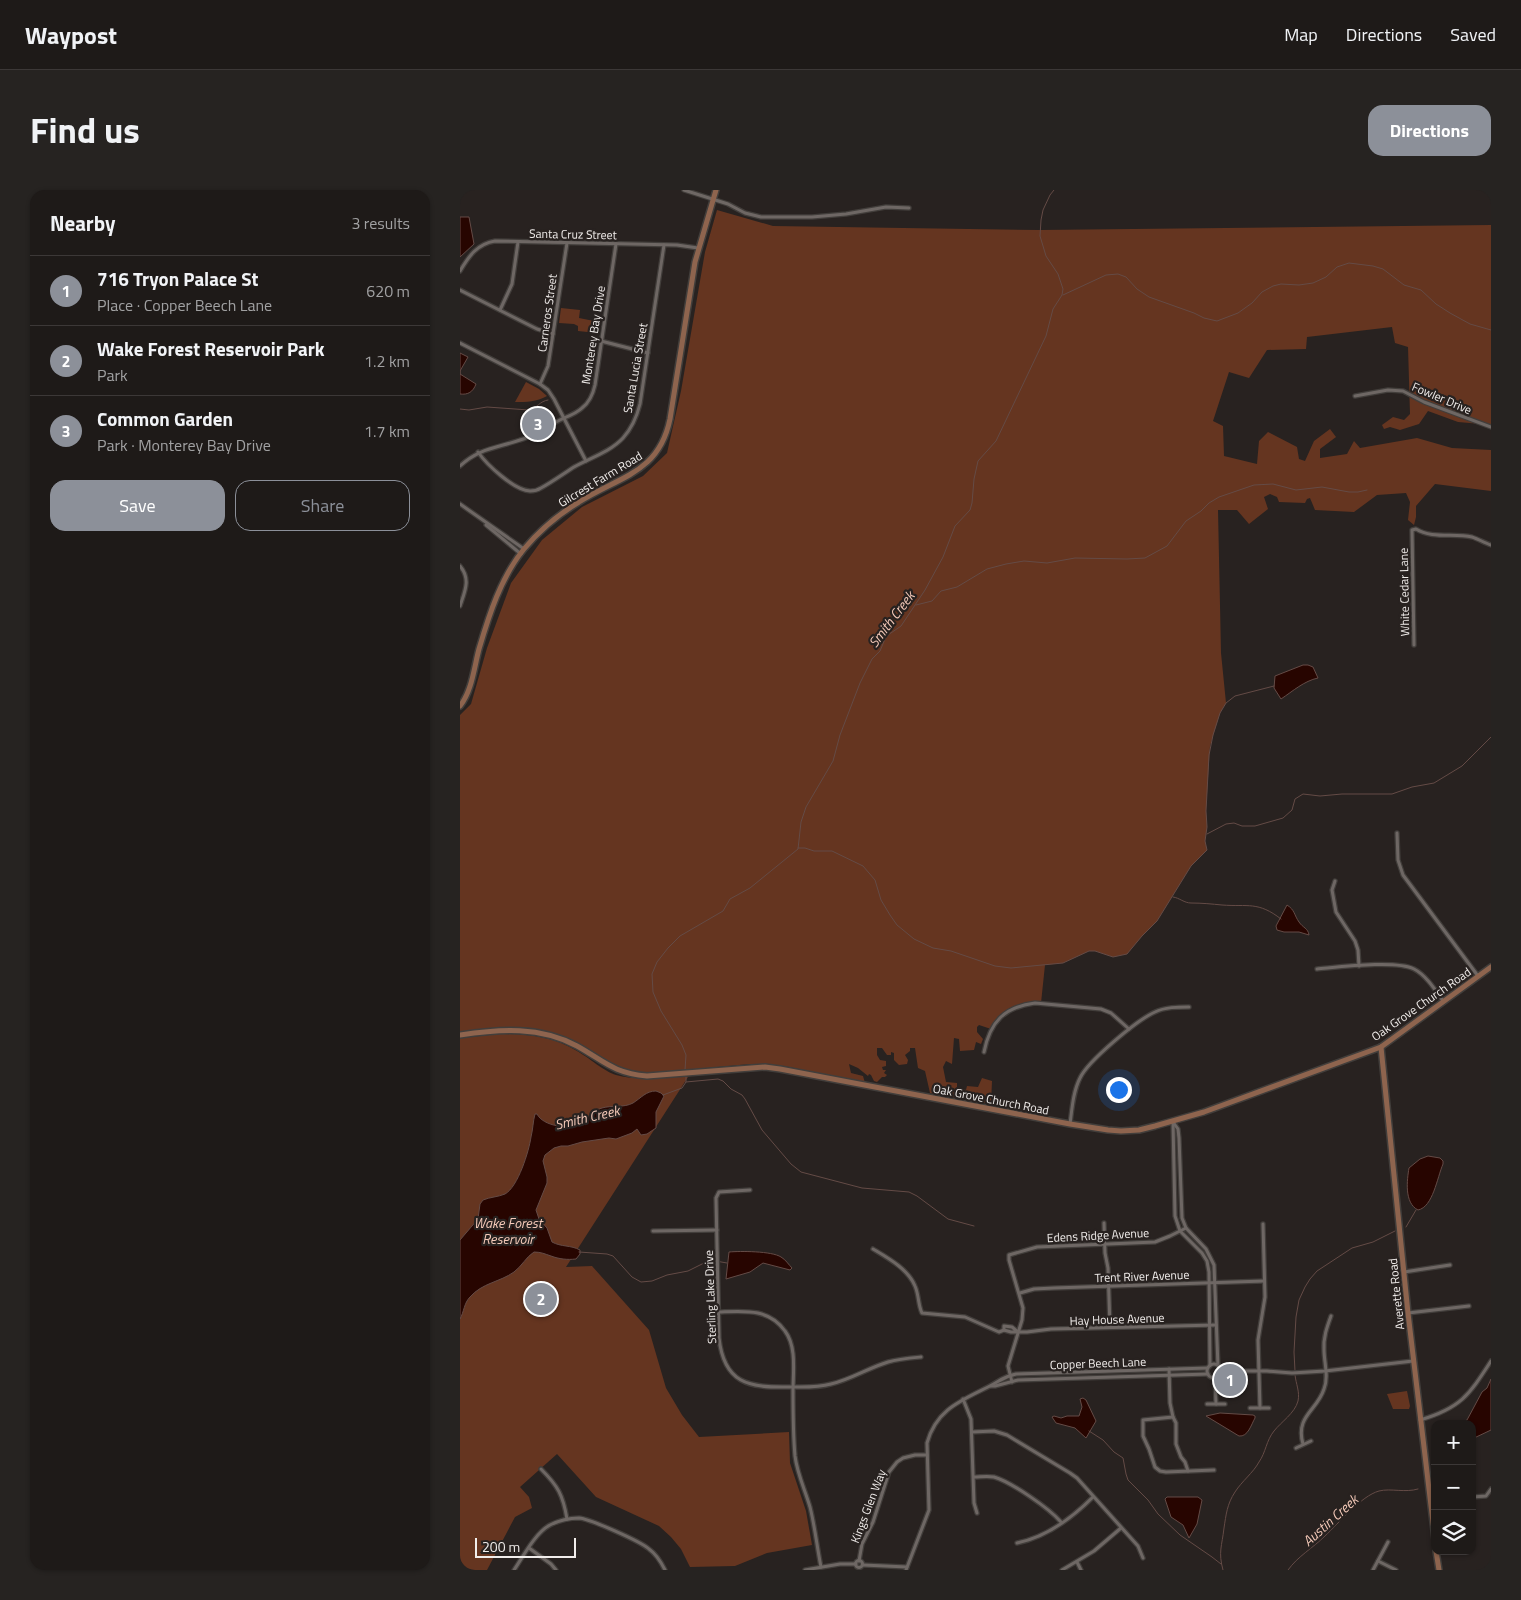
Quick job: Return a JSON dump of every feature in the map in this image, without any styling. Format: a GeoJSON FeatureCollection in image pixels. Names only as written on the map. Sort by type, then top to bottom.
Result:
{"type":"FeatureCollection","features":[{"type":"Feature","properties":{"kind":"main road","name":"Gilcrest Farm Road"},"geometry":{"type":"LineString","coordinates":[[460,706],[469,686],[479,650],[503,582],[522,552],[563,512],[588,496],[644,466],[659,450],[667,434],[691,279],[698,248],[716,190]]}},
{"type":"Feature","properties":{"kind":"main road","name":"Oak Grove Church Road"},"geometry":{"type":"LineString","coordinates":[[460,1035],[510,1030],[545,1034],[576,1046],[610,1067],[635,1075],[647,1076],[765,1067],[1070,1124],[1126,1131],[1140,1130],[1173,1122],[1204,1112],[1381,1047],[1491,967]]}},
{"type":"Feature","properties":{"kind":"main road","name":"Averette Road"},"geometry":{"type":"LineString","coordinates":[[1381,1047],[1413,1361],[1431,1490]]}},
{"type":"Feature","properties":{"kind":"main road"},"geometry":{"type":"LineString","coordinates":[[1437,1555],[1439,1570]]}},
{"type":"Feature","properties":{"kind":"street"},"geometry":{"type":"LineString","coordinates":[[684,190],[728,204],[745,213],[760,217],[812,217],[846,214],[886,207],[909,208]]}},
{"type":"Feature","properties":{"kind":"street","name":"Santa Cruz Street"},"geometry":{"type":"LineString","coordinates":[[460,271],[468,257],[481,246],[495,241],[664,245],[698,248]]}},
{"type":"Feature","properties":{"kind":"street"},"geometry":{"type":"LineString","coordinates":[[500,310],[512,284],[518,242]]}},
{"type":"Feature","properties":{"kind":"street","name":"Carneros Street"},"geometry":{"type":"LineString","coordinates":[[540,384],[548,366],[567,243]]}},
{"type":"Feature","properties":{"kind":"street","name":"Monterey Bay Drive"},"geometry":{"type":"LineString","coordinates":[[460,466],[478,452],[520,440],[582,409],[591,398],[595,385],[616,244]]}},
{"type":"Feature","properties":{"kind":"street","name":"Santa Lucia Street"},"geometry":{"type":"LineString","coordinates":[[478,452],[488,465],[516,486],[528,491],[542,488],[615,445],[625,436],[633,424],[640,404],[664,245]]}},
{"type":"Feature","properties":{"kind":"street"},"geometry":{"type":"LineString","coordinates":[[460,290],[542,331],[553,334]]}},
{"type":"Feature","properties":{"kind":"street"},"geometry":{"type":"LineString","coordinates":[[601,341],[648,353]]}},
{"type":"Feature","properties":{"kind":"street"},"geometry":{"type":"LineString","coordinates":[[460,343],[540,384],[550,393],[586,461]]}},
{"type":"Feature","properties":{"kind":"street","name":"Fowler Drive"},"geometry":{"type":"LineString","coordinates":[[1355,396],[1388,390],[1402,391],[1424,402],[1491,427]]}},
{"type":"Feature","properties":{"kind":"street"},"geometry":{"type":"LineString","coordinates":[[460,504],[522,552]]}},
{"type":"Feature","properties":{"kind":"street","name":"White Cedar Lane"},"geometry":{"type":"LineString","coordinates":[[1414,645],[1412,530],[1416,529],[1421,532],[1434,534],[1452,534],[1473,538],[1491,545]]}},
{"type":"Feature","properties":{"kind":"street"},"geometry":{"type":"LineString","coordinates":[[460,566],[466,574],[467,583],[460,606]]}},
{"type":"Feature","properties":{"kind":"street"},"geometry":{"type":"LineString","coordinates":[[1397,833],[1398,860],[1403,876],[1478,976]]}},
{"type":"Feature","properties":{"kind":"street"},"geometry":{"type":"LineString","coordinates":[[1335,881],[1332,890],[1336,912],[1355,941],[1358,950],[1359,966]]}},
{"type":"Feature","properties":{"kind":"street"},"geometry":{"type":"LineString","coordinates":[[1317,969],[1402,965],[1416,970],[1443,1001]]}},
{"type":"Feature","properties":{"kind":"street"},"geometry":{"type":"LineString","coordinates":[[984,1052],[989,1033],[998,1019],[1009,1011],[1026,1004],[1035,1003],[1101,1009],[1121,1020],[1129,1029]]}},
{"type":"Feature","properties":{"kind":"street"},"geometry":{"type":"LineString","coordinates":[[1070,1124],[1080,1077],[1094,1060],[1144,1018],[1158,1011],[1189,1007]]}},
{"type":"Feature","properties":{"kind":"street"},"geometry":{"type":"LineString","coordinates":[[1173,1122],[1178,1129],[1180,1138],[1180,1212],[1186,1228],[1206,1249],[1215,1269],[1218,1366],[1221,1371]]}},
{"type":"Feature","properties":{"kind":"street"},"geometry":{"type":"LineString","coordinates":[[1173,1122],[1175,1216],[1180,1231],[1202,1253],[1207,1261],[1210,1324],[1208,1374],[1210,1377],[1215,1378]]}},
{"type":"Feature","properties":{"kind":"street"},"geometry":{"type":"LineString","coordinates":[[1174,1174],[1180,1173]]}},
{"type":"Feature","properties":{"kind":"street","name":"Sterling Lake Drive"},"geometry":{"type":"LineString","coordinates":[[750,1190],[718,1192],[716,1198],[721,1350],[726,1366],[733,1373],[744,1382],[759,1387],[819,1386],[832,1384],[887,1362],[922,1357]]}},
{"type":"Feature","properties":{"kind":"street"},"geometry":{"type":"LineString","coordinates":[[1104,1223],[1110,1327]]}},
{"type":"Feature","properties":{"kind":"street"},"geometry":{"type":"LineString","coordinates":[[1260,1408],[1258,1340],[1264,1304],[1263,1224]]}},
{"type":"Feature","properties":{"kind":"street","name":"Edens Ridge Avenue"},"geometry":{"type":"LineString","coordinates":[[1020,1293],[1009,1260],[1010,1255],[1037,1247],[1154,1242],[1186,1228]]}},
{"type":"Feature","properties":{"kind":"street"},"geometry":{"type":"LineString","coordinates":[[653,1232],[717,1230]]}},
{"type":"Feature","properties":{"kind":"street","name":"Hay House Avenue"},"geometry":{"type":"LineString","coordinates":[[873,1249],[899,1266],[914,1283],[922,1314],[958,1315],[999,1332],[1004,1330],[1004,1326],[1012,1327],[1018,1332],[1216,1324]]}},
{"type":"Feature","properties":{"kind":"street"},"geometry":{"type":"LineString","coordinates":[[1403,1272],[1450,1266]]}},
{"type":"Feature","properties":{"kind":"street","name":"Trent River Avenue"},"geometry":{"type":"LineString","coordinates":[[1020,1293],[1034,1289],[1264,1281]]}},
{"type":"Feature","properties":{"kind":"street"},"geometry":{"type":"LineString","coordinates":[[1012,1382],[1008,1366],[1023,1314],[1020,1293]]}},
{"type":"Feature","properties":{"kind":"street"},"geometry":{"type":"LineString","coordinates":[[1408,1313],[1470,1306]]}},
{"type":"Feature","properties":{"kind":"street"},"geometry":{"type":"LineString","coordinates":[[719,1312],[744,1310],[769,1316],[785,1331],[792,1348],[796,1466],[811,1512],[821,1567]]}},
{"type":"Feature","properties":{"kind":"street"},"geometry":{"type":"LineString","coordinates":[[1303,1444],[1302,1425],[1306,1416],[1324,1391],[1326,1380],[1325,1335],[1331,1316]]}},
{"type":"Feature","properties":{"kind":"street"},"geometry":{"type":"LineString","coordinates":[[1221,1371],[1295,1373],[1413,1361]]}},
{"type":"Feature","properties":{"kind":"street"},"geometry":{"type":"LineString","coordinates":[[1420,1420],[1439,1414],[1465,1398],[1491,1361]]}},
{"type":"Feature","properties":{"kind":"street"},"geometry":{"type":"LineString","coordinates":[[1209,1367],[1218,1366]]}},
{"type":"Feature","properties":{"kind":"street","name":"Copper Beech Lane"},"geometry":{"type":"LineString","coordinates":[[907,1569],[929,1510],[927,1443],[934,1426],[949,1409],[963,1398],[1010,1375],[1209,1367]]}},
{"type":"Feature","properties":{"kind":"street"},"geometry":{"type":"LineString","coordinates":[[1169,1369],[1170,1403],[1176,1424],[1176,1444],[1188,1471]]}},
{"type":"Feature","properties":{"kind":"street"},"geometry":{"type":"LineString","coordinates":[[1215,1378],[1219,1376],[1221,1371]]}},
{"type":"Feature","properties":{"kind":"street","name":"Copper Beech Lane"},"geometry":{"type":"LineString","coordinates":[[990,1386],[1012,1382],[1208,1374]]}},
{"type":"Feature","properties":{"kind":"street"},"geometry":{"type":"LineString","coordinates":[[1215,1378],[1216,1404]]}},
{"type":"Feature","properties":{"kind":"street"},"geometry":{"type":"LineString","coordinates":[[963,1398],[969,1411],[972,1432],[974,1504],[977,1513]]}},
{"type":"Feature","properties":{"kind":"street"},"geometry":{"type":"LineString","coordinates":[[1207,1404],[1225,1404]]}},
{"type":"Feature","properties":{"kind":"street"},"geometry":{"type":"LineString","coordinates":[[1250,1408],[1269,1408]]}},
{"type":"Feature","properties":{"kind":"street"},"geometry":{"type":"LineString","coordinates":[[1173,1417],[1143,1420],[1143,1436],[1155,1468],[1166,1472],[1214,1470]]}},
{"type":"Feature","properties":{"kind":"street"},"geometry":{"type":"LineString","coordinates":[[972,1432],[994,1431],[1007,1435],[1070,1472],[1138,1546],[1143,1558]]}},
{"type":"Feature","properties":{"kind":"street"},"geometry":{"type":"LineString","coordinates":[[1296,1448],[1311,1441]]}},
{"type":"Feature","properties":{"kind":"street","name":"Kings Glen Way"},"geometry":{"type":"LineString","coordinates":[[859,1560],[862,1544],[873,1522],[889,1472],[903,1458],[927,1455]]}},
{"type":"Feature","properties":{"kind":"street"},"geometry":{"type":"LineString","coordinates":[[541,1469],[559,1490],[564,1500],[567,1519]]}},
{"type":"Feature","properties":{"kind":"street"},"geometry":{"type":"LineString","coordinates":[[974,1477],[1002,1480],[1046,1507],[1062,1522]]}},
{"type":"Feature","properties":{"kind":"street"},"geometry":{"type":"LineString","coordinates":[[1476,1497],[1486,1496],[1491,1489]]}},
{"type":"Feature","properties":{"kind":"street"},"geometry":{"type":"LineString","coordinates":[[1017,1543],[1031,1540],[1044,1534],[1069,1518],[1093,1497]]}},
{"type":"Feature","properties":{"kind":"street"},"geometry":{"type":"LineString","coordinates":[[514,1570],[539,1534],[547,1526],[567,1519],[579,1518],[592,1521],[648,1548],[658,1557],[665,1570]]}},
{"type":"Feature","properties":{"kind":"street"},"geometry":{"type":"LineString","coordinates":[[1062,1570],[1094,1552],[1121,1528]]}},
{"type":"Feature","properties":{"kind":"street"},"geometry":{"type":"LineString","coordinates":[[1373,1570],[1388,1542]]}},
{"type":"Feature","properties":{"kind":"street"},"geometry":{"type":"LineString","coordinates":[[529,1548],[556,1570]]}},
{"type":"Feature","properties":{"kind":"street"},"geometry":{"type":"LineString","coordinates":[[856,1564],[859,1560],[862,1561],[863,1565]]}},
{"type":"Feature","properties":{"kind":"street"},"geometry":{"type":"LineString","coordinates":[[1378,1561],[1396,1570]]}},
{"type":"Feature","properties":{"kind":"street"},"geometry":{"type":"LineString","coordinates":[[1077,1562],[1081,1570]]}},
{"type":"Feature","properties":{"kind":"street"},"geometry":{"type":"LineString","coordinates":[[806,1570],[840,1564],[856,1564]]}},
{"type":"Feature","properties":{"kind":"street"},"geometry":{"type":"LineString","coordinates":[[856,1564],[859,1569],[863,1565]]}},
{"type":"Feature","properties":{"kind":"street"},"geometry":{"type":"LineString","coordinates":[[863,1565],[907,1569]]}},
{"type":"Feature","properties":{"kind":"shaded area"},"geometry":{"type":"Polygon","coordinates":[[[717,210],[773,226],[1040,230],[1491,225],[1491,427],[1458,422],[1428,411],[1419,424],[1400,430],[1390,427],[1384,429],[1382,425],[1393,417],[1404,420],[1410,414],[1408,347],[1395,343],[1392,327],[1307,337],[1306,349],[1267,350],[1249,378],[1229,372],[1213,421],[1223,426],[1224,456],[1257,464],[1259,441],[1268,432],[1297,447],[1299,459],[1305,461],[1314,441],[1330,429],[1336,437],[1320,449],[1320,458],[1347,454],[1354,441],[1360,448],[1417,438],[1452,448],[1491,450],[1491,491],[1435,484],[1416,506],[1414,525],[1408,520],[1410,502],[1406,493],[1377,495],[1354,512],[1315,510],[1310,498],[1305,503],[1279,502],[1277,497],[1270,494],[1264,497],[1268,509],[1249,524],[1237,510],[1218,510],[1221,653],[1226,703],[1220,713],[1210,746],[1205,841],[1207,850],[1191,866],[1157,921],[1127,954],[1113,957],[1089,951],[1063,963],[1045,965],[1041,1003],[1009,1011],[991,1029],[979,1025],[977,1032],[983,1039],[981,1044],[976,1042],[974,1050],[960,1051],[959,1039],[954,1038],[952,1064],[946,1061],[943,1067],[946,1082],[957,1083],[957,1088],[966,1090],[967,1086],[978,1087],[982,1078],[992,1081],[991,1104],[930,1093],[925,1071],[918,1068],[915,1048],[910,1048],[910,1051],[905,1055],[908,1060],[907,1064],[899,1065],[894,1060],[894,1053],[891,1052],[891,1055],[887,1055],[882,1048],[877,1048],[877,1055],[880,1060],[886,1061],[886,1066],[882,1067],[883,1070],[886,1070],[884,1073],[887,1075],[877,1082],[874,1081],[871,1075],[869,1074],[868,1076],[849,1064],[851,1073],[863,1076],[865,1083],[789,1067],[750,1064],[636,1073],[619,1068],[553,1034],[509,1028],[460,1032],[460,715],[471,704],[487,648],[511,583],[542,540],[582,507],[643,476],[667,453],[681,391],[705,252],[717,210]]]}},
{"type":"Feature","properties":{"kind":"shaded area"},"geometry":{"type":"Polygon","coordinates":[[[561,308],[580,310],[579,318],[599,322],[597,333],[578,331],[578,326],[574,324],[559,323],[561,308]]]}},
{"type":"Feature","properties":{"kind":"shaded area"},"geometry":{"type":"Polygon","coordinates":[[[526,382],[547,396],[535,401],[515,402],[526,382]]]}},
{"type":"Feature","properties":{"kind":"shaded area"},"geometry":{"type":"Polygon","coordinates":[[[499,1034],[529,1035],[558,1042],[577,1051],[607,1071],[624,1077],[640,1078],[681,1075],[681,1077],[688,1077],[566,1267],[592,1266],[649,1330],[666,1388],[682,1415],[699,1437],[789,1432],[790,1463],[806,1511],[812,1545],[767,1553],[735,1566],[690,1567],[681,1549],[659,1526],[596,1497],[557,1454],[520,1487],[529,1497],[532,1508],[515,1517],[487,1570],[460,1570],[460,1038],[499,1034]]]}},
{"type":"Feature","properties":{"kind":"shaded area"},"geometry":{"type":"Polygon","coordinates":[[[1407,1391],[1409,1409],[1393,1409],[1387,1394],[1407,1391]]]}},
{"type":"Feature","properties":{"kind":"water"},"geometry":{"type":"Polygon","coordinates":[[[460,217],[469,217],[474,244],[460,257],[460,217]]]}},
{"type":"Feature","properties":{"kind":"water"},"geometry":{"type":"Polygon","coordinates":[[[460,353],[468,357],[460,371],[460,353]]]}},
{"type":"Feature","properties":{"kind":"water"},"geometry":{"type":"Polygon","coordinates":[[[460,374],[476,384],[472,391],[460,394],[460,374]]]}},
{"type":"Feature","properties":{"kind":"water"},"geometry":{"type":"Polygon","coordinates":[[[1303,665],[1313,667],[1318,678],[1303,684],[1281,699],[1274,688],[1275,676],[1303,665]]]}},
{"type":"Feature","properties":{"kind":"water"},"geometry":{"type":"Polygon","coordinates":[[[1287,905],[1309,935],[1277,930],[1276,926],[1287,905]]]}},
{"type":"Feature","properties":{"kind":"water","name":"Wake Forest Reservoir"},"geometry":{"type":"Polygon","coordinates":[[[656,1091],[664,1096],[656,1112],[656,1128],[647,1134],[641,1135],[637,1129],[616,1139],[609,1138],[561,1146],[554,1148],[545,1155],[543,1161],[547,1183],[536,1210],[539,1219],[547,1228],[552,1242],[580,1250],[580,1254],[576,1259],[560,1259],[534,1252],[514,1272],[475,1292],[466,1302],[460,1319],[460,1240],[478,1219],[480,1204],[483,1200],[505,1194],[514,1184],[528,1151],[535,1114],[556,1126],[575,1125],[599,1109],[629,1105],[646,1093],[656,1091]]]}},
{"type":"Feature","properties":{"kind":"water"},"geometry":{"type":"Polygon","coordinates":[[[1428,1156],[1440,1158],[1443,1164],[1431,1198],[1423,1208],[1418,1210],[1408,1197],[1409,1168],[1420,1159],[1428,1156]]]}},
{"type":"Feature","properties":{"kind":"water"},"geometry":{"type":"Polygon","coordinates":[[[729,1252],[756,1252],[777,1255],[784,1259],[792,1268],[790,1270],[763,1263],[750,1272],[726,1279],[729,1252]]]}},
{"type":"Feature","properties":{"kind":"water"},"geometry":{"type":"Polygon","coordinates":[[[1491,1379],[1491,1430],[1476,1437],[1476,1420],[1467,1420],[1482,1392],[1487,1388],[1491,1379]]]}},
{"type":"Feature","properties":{"kind":"water"},"geometry":{"type":"Polygon","coordinates":[[[1080,1399],[1086,1400],[1096,1421],[1086,1438],[1075,1428],[1056,1423],[1052,1417],[1079,1416],[1082,1407],[1080,1399]]]}},
{"type":"Feature","properties":{"kind":"water"},"geometry":{"type":"Polygon","coordinates":[[[1220,1413],[1253,1415],[1255,1418],[1247,1433],[1239,1436],[1206,1416],[1220,1413]]]}},
{"type":"Feature","properties":{"kind":"water"},"geometry":{"type":"Polygon","coordinates":[[[1167,1497],[1198,1497],[1202,1500],[1197,1524],[1189,1538],[1183,1525],[1171,1517],[1165,1499],[1167,1497]]]}},
{"type":"Feature","properties":{"kind":"waterway","name":"Smith Creek"},"geometry":{"type":"LineString","coordinates":[[685,1070],[686,1055],[682,1045],[661,1011],[653,992],[652,974],[657,962],[680,936],[723,911],[730,899],[750,888],[798,849],[801,822],[806,807],[833,761],[840,735],[860,683],[872,659],[880,651],[885,639],[901,626],[925,590],[943,557],[955,526],[970,510],[978,461],[996,441],[1046,336],[1053,309],[1062,295],[1063,289],[1058,274],[1046,256],[1040,236],[1043,210],[1054,190]]}},
{"type":"Feature","properties":{"kind":"waterway"},"geometry":{"type":"LineString","coordinates":[[1063,295],[1106,275],[1118,274],[1126,277],[1137,289],[1149,297],[1217,321],[1238,313],[1252,303],[1262,292],[1273,286],[1313,283],[1326,277],[1337,267],[1349,263],[1383,269],[1404,285],[1421,290],[1436,304],[1450,313],[1470,324],[1491,330]]}},
{"type":"Feature","properties":{"kind":"waterway"},"geometry":{"type":"LineString","coordinates":[[460,409],[469,410],[487,407],[529,410],[548,400]]}},
{"type":"Feature","properties":{"kind":"waterway"},"geometry":{"type":"LineString","coordinates":[[916,605],[932,601],[941,591],[957,587],[987,569],[1006,564],[1024,561],[1047,563],[1075,558],[1145,558],[1167,546],[1186,521],[1209,503],[1219,497],[1254,485],[1273,484],[1296,490],[1322,487],[1349,492],[1367,490]]}},
{"type":"Feature","properties":{"kind":"waterway"},"geometry":{"type":"LineString","coordinates":[[798,848],[814,851],[832,851],[863,866],[875,880],[881,900],[897,925],[914,939],[933,948],[951,951],[995,966],[1011,968],[1063,963],[1089,951],[1113,957],[1127,954],[1157,921],[1191,866],[1207,850],[1205,841],[1209,755],[1220,713],[1226,703],[1235,696],[1274,686]]}},
{"type":"Feature","properties":{"kind":"waterway"},"geometry":{"type":"LineString","coordinates":[[1207,834],[1226,824],[1234,823],[1242,826],[1255,826],[1283,818],[1292,810],[1295,799],[1303,794],[1320,796],[1392,794],[1412,787],[1434,783],[1462,766],[1491,737]]}},
{"type":"Feature","properties":{"kind":"waterway"},"geometry":{"type":"LineString","coordinates":[[1173,897],[1189,903],[1259,907],[1281,919]]}},
{"type":"Feature","properties":{"kind":"waterway","name":"Smith Creek"},"geometry":{"type":"LineString","coordinates":[[663,1095],[682,1088],[686,1082],[686,1076]]}},
{"type":"Feature","properties":{"kind":"waterway"},"geometry":{"type":"LineString","coordinates":[[686,1082],[718,1079],[742,1095],[762,1130],[791,1164],[801,1172],[862,1188],[909,1192],[948,1219],[974,1226]]}},
{"type":"Feature","properties":{"kind":"waterway"},"geometry":{"type":"LineString","coordinates":[[1406,1227],[1416,1210]]}},
{"type":"Feature","properties":{"kind":"waterway"},"geometry":{"type":"LineString","coordinates":[[1295,1371],[1296,1317],[1299,1300],[1310,1279],[1317,1271],[1352,1248],[1373,1242],[1395,1231]]}},
{"type":"Feature","properties":{"kind":"waterway"},"geometry":{"type":"LineString","coordinates":[[579,1252],[613,1256],[632,1277],[641,1282],[652,1281],[667,1275],[688,1271],[710,1260],[727,1263]]}},
{"type":"Feature","properties":{"kind":"waterway"},"geometry":{"type":"LineString","coordinates":[[1223,1570],[1221,1549],[1225,1519],[1232,1496],[1254,1470],[1271,1435],[1296,1405],[1299,1394],[1295,1375]]}},
{"type":"Feature","properties":{"kind":"waterway"},"geometry":{"type":"LineString","coordinates":[[1089,1431],[1103,1440],[1114,1452],[1123,1458],[1128,1480],[1148,1500],[1158,1514],[1180,1535],[1221,1564]]}},
{"type":"Feature","properties":{"kind":"waterway","name":"Austin Creek"},"geometry":{"type":"LineString","coordinates":[[1288,1570],[1296,1560],[1365,1498],[1384,1490],[1408,1491],[1418,1489]]}},
{"type":"Feature","properties":{"kind":"place","name":"Common Garden"},"geometry":{"type":"Point","coordinates":[538,424]}},
{"type":"Feature","properties":{"kind":"place","name":"Wake Forest Reservoir Park"},"geometry":{"type":"Point","coordinates":[541,1299]}},
{"type":"Feature","properties":{"kind":"place","name":"716 Tryon Palace St"},"geometry":{"type":"Point","coordinates":[1230,1380]}}]}
